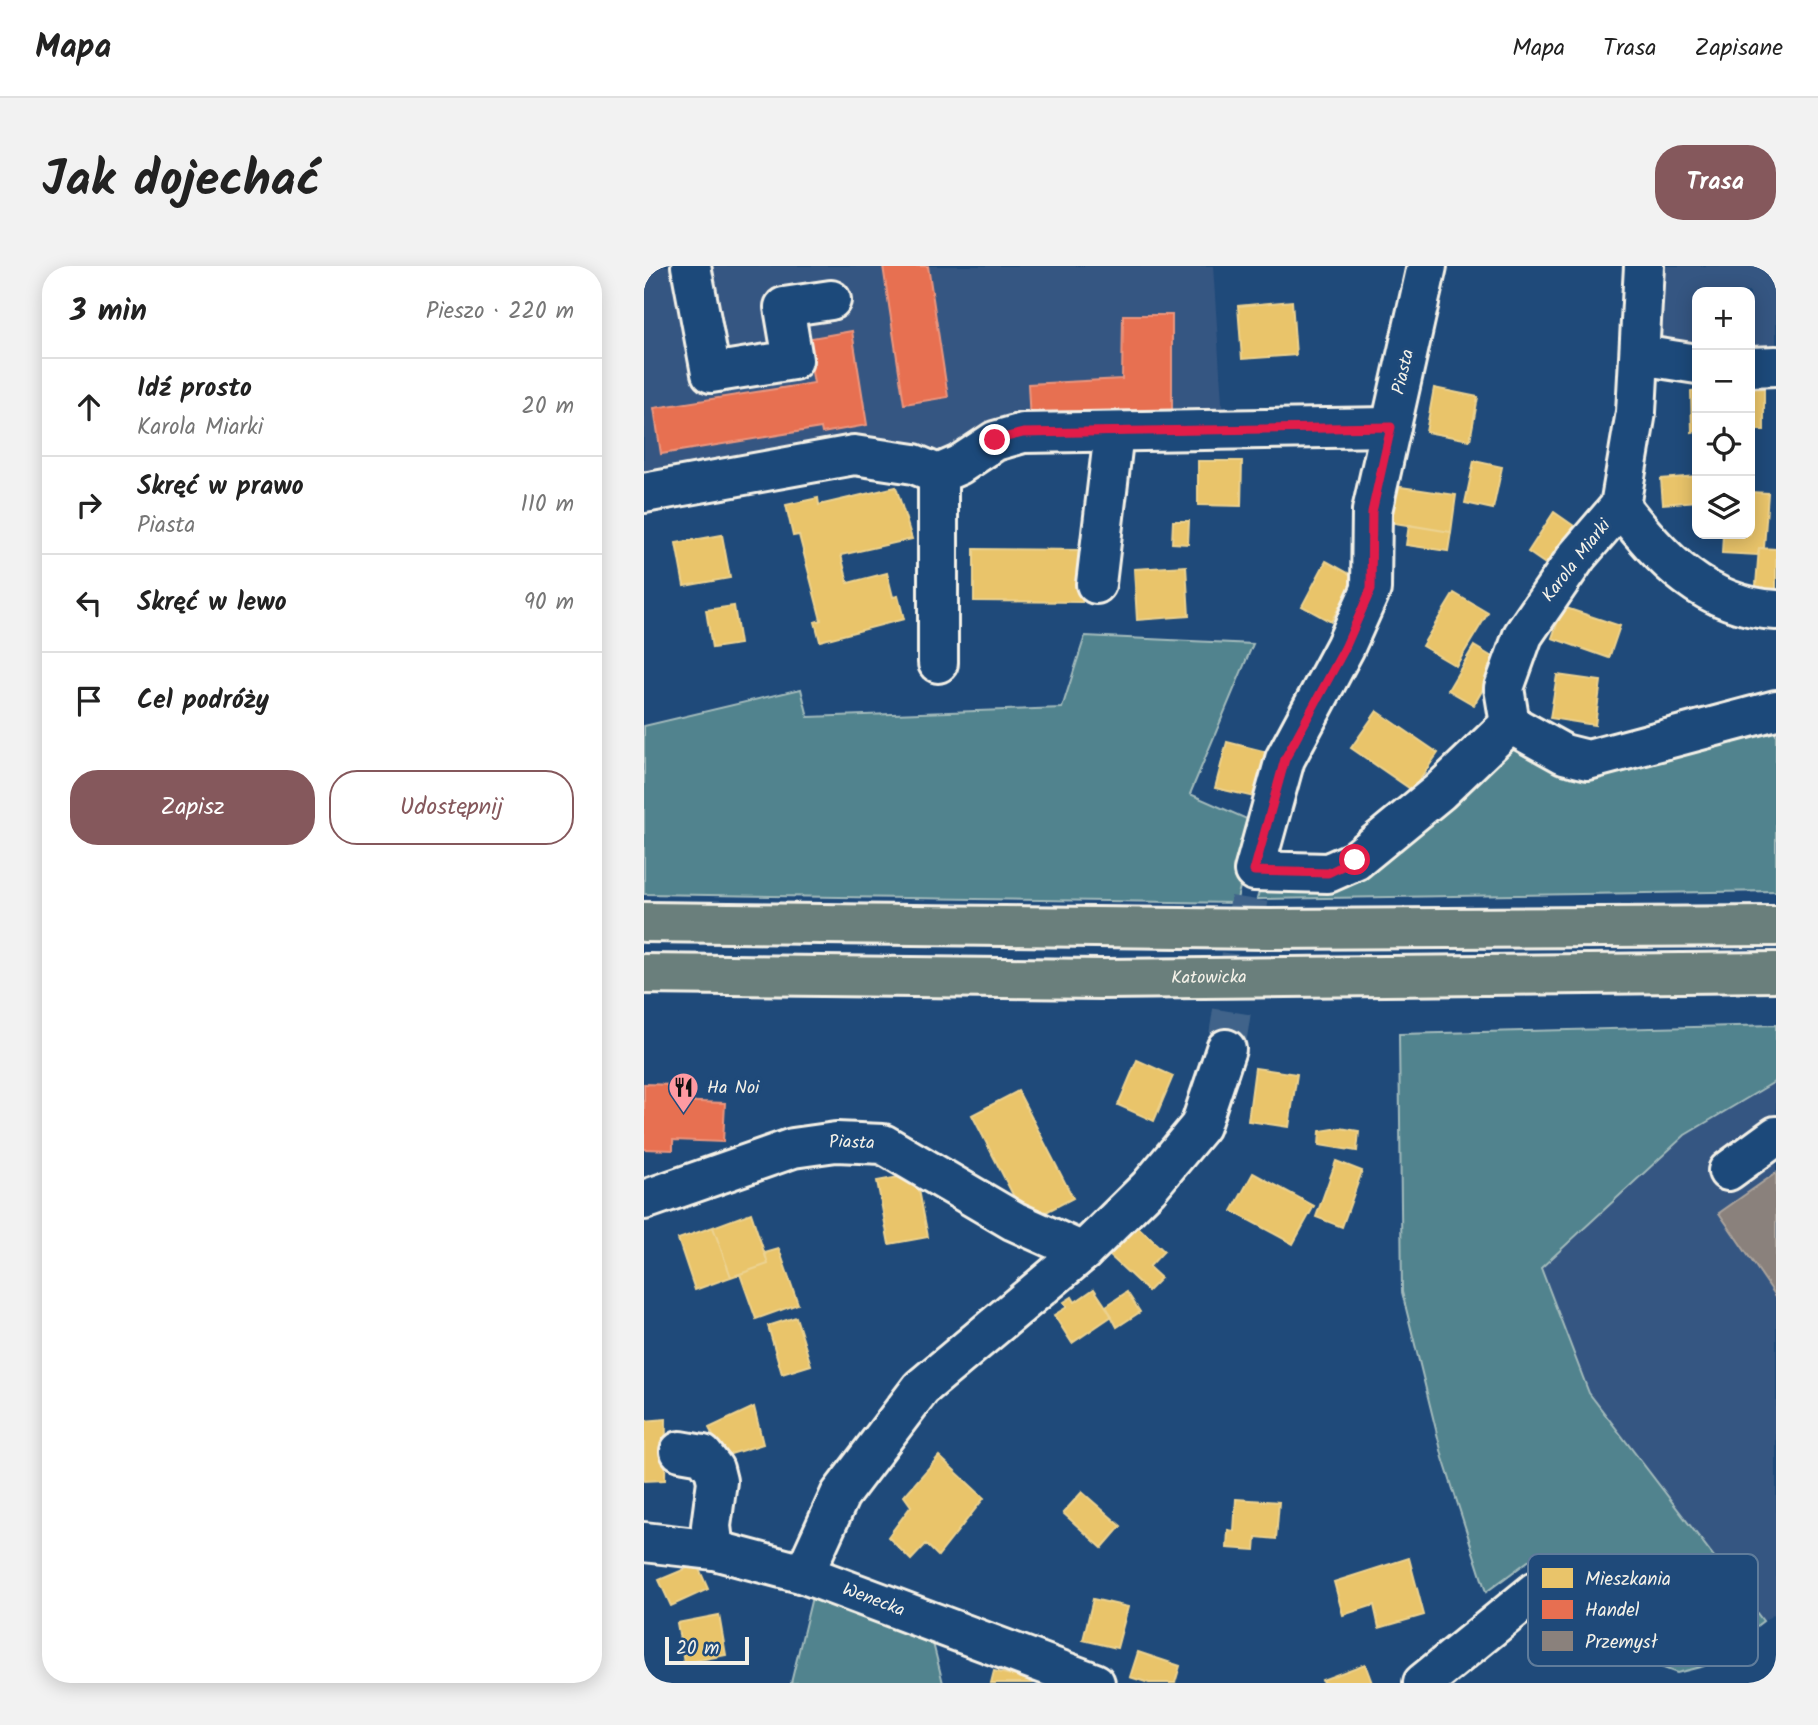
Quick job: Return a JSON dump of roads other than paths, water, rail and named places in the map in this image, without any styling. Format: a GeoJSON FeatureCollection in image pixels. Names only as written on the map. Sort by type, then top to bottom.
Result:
{"type":"FeatureCollection","features":[{"type":"Feature","properties":{"kind":"main road"},"geometry":{"type":"LineString","coordinates":[[644,922],[1254,929],[1776,926]]}},
{"type":"Feature","properties":{"kind":"main road","name":"Katowicka"},"geometry":{"type":"LineString","coordinates":[[644,974],[1102,979],[1776,972]]}},
{"type":"Feature","properties":{"kind":"street"},"geometry":{"type":"LineString","coordinates":[[691,266],[711,373],[793,360],[784,307],[831,300]]}},
{"type":"Feature","properties":{"kind":"street","name":"Piasta"},"geometry":{"type":"LineString","coordinates":[[1427,266],[1372,512],[1371,589],[1345,648],[1285,759],[1254,871],[1328,873],[1355,860],[1439,793],[1510,724]]}},
{"type":"Feature","properties":{"kind":"street","name":"Karola Miarki"},"geometry":{"type":"LineString","coordinates":[[1510,724],[1504,688],[1523,635],[1577,556],[1620,506],[1636,411],[1644,266]]}},
{"type":"Feature","properties":{"kind":"street"},"geometry":{"type":"LineString","coordinates":[[1640,355],[1692,363]]}},
{"type":"Feature","properties":{"kind":"street"},"geometry":{"type":"LineString","coordinates":[[1755,367],[1776,366]]}},
{"type":"Feature","properties":{"kind":"street"},"geometry":{"type":"LineString","coordinates":[[644,493],[854,455],[914,464],[938,474],[959,465],[995,440],[1023,433],[1391,427]]}},
{"type":"Feature","properties":{"kind":"street"},"geometry":{"type":"LineString","coordinates":[[1096,584],[1114,432]]}},
{"type":"Feature","properties":{"kind":"street"},"geometry":{"type":"LineString","coordinates":[[938,474],[938,663]]}},
{"type":"Feature","properties":{"kind":"street"},"geometry":{"type":"LineString","coordinates":[[1620,506],[1655,550],[1697,584],[1739,606],[1776,610]]}},
{"type":"Feature","properties":{"kind":"street"},"geometry":{"type":"LineString","coordinates":[[1510,724],[1564,754],[1588,760],[1776,710]]}},
{"type":"Feature","properties":{"kind":"street"},"geometry":{"type":"LineString","coordinates":[[804,1574],[840,1495],[921,1388],[1083,1252],[1149,1187],[1200,1126],[1226,1049]]}},
{"type":"Feature","properties":{"kind":"street"},"geometry":{"type":"LineString","coordinates":[[1728,1171],[1776,1136]]}},
{"type":"Feature","properties":{"kind":"street","name":"Piasta"},"geometry":{"type":"LineString","coordinates":[[644,1200],[793,1148],[836,1142],[883,1144],[1014,1221],[1083,1252]]}},
{"type":"Feature","properties":{"kind":"street"},"geometry":{"type":"LineString","coordinates":[[680,1451],[703,1455],[714,1469],[717,1481],[711,1526],[714,1550]]}},
{"type":"Feature","properties":{"kind":"street","name":"Wenecka"},"geometry":{"type":"LineString","coordinates":[[644,1542],[714,1550],[804,1574],[1095,1683]]}},
{"type":"Feature","properties":{"kind":"street"},"geometry":{"type":"LineString","coordinates":[[1423,1683],[1528,1598]]}},
{"type":"Feature","properties":{"kind":"tunnel"},"geometry":{"type":"LineString","coordinates":[[1226,1049],[1254,871]]}},
{"type":"Feature","properties":{"kind":"place","name":"Ha Noi"},"geometry":{"type":"Point","coordinates":[684,1115]}}]}
